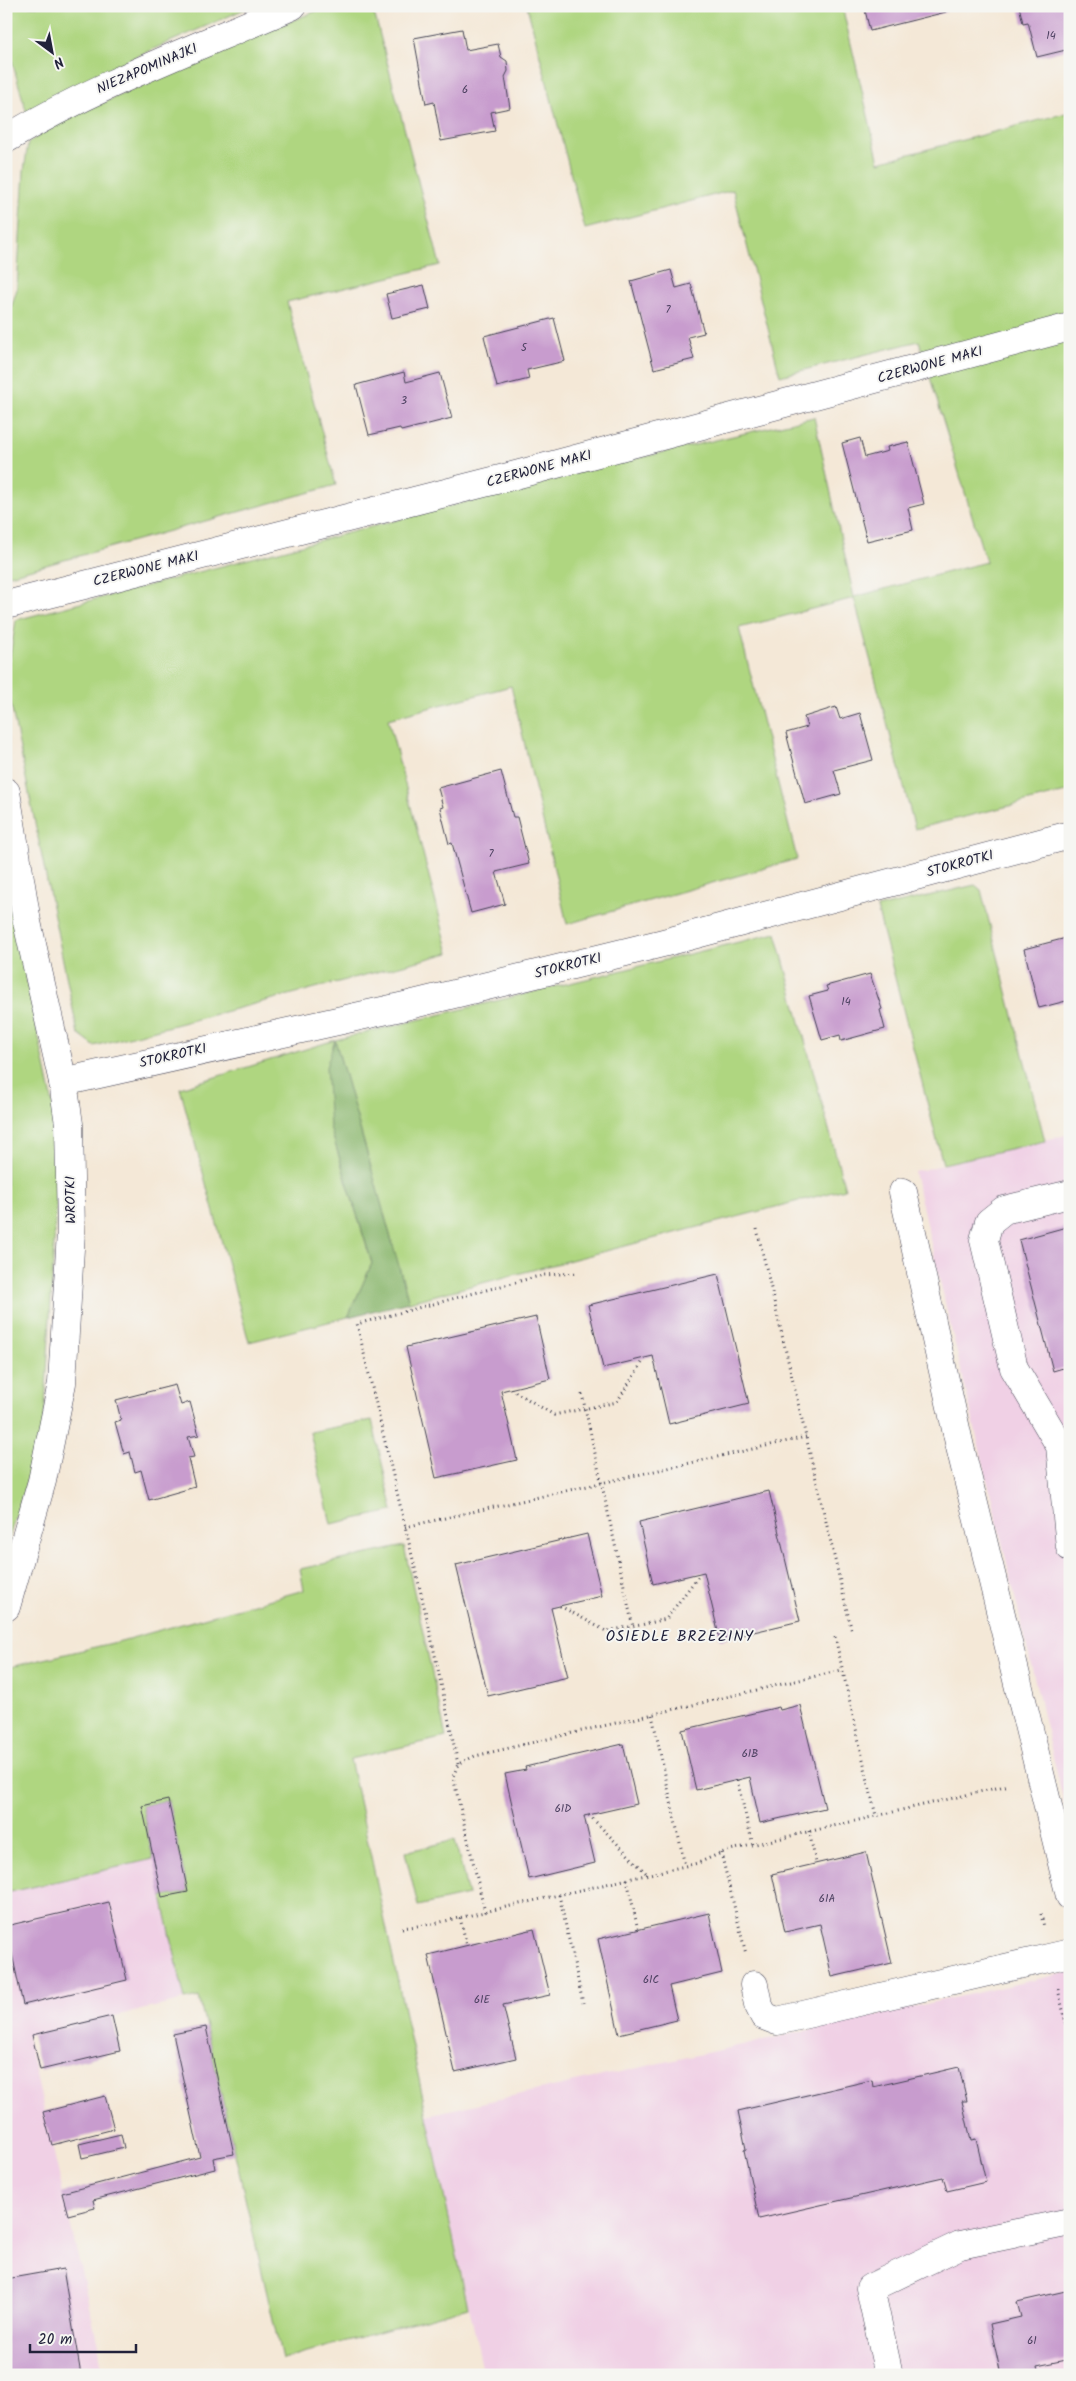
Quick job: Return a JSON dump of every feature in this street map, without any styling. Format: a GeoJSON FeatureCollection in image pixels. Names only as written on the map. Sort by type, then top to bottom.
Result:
{"type":"FeatureCollection","features":[{"type":"Feature","properties":{"kind":"street","name":"NIEZAPOMINAJKI"},"geometry":{"type":"LineString","coordinates":[[6,139],[40,118],[88,95],[292,6]]}},
{"type":"Feature","properties":{"kind":"street","name":"CZERWONE MAKI"},"geometry":{"type":"LineString","coordinates":[[6,605],[508,477],[1070,327]]}},
{"type":"Feature","properties":{"kind":"street","name":"WROTKI"},"geometry":{"type":"LineString","coordinates":[[6,792],[28,922],[63,1082],[69,1124],[71,1232],[62,1383],[42,1480],[6,1607]]}},
{"type":"Feature","properties":{"kind":"street","name":"STOKROTKI"},"geometry":{"type":"LineString","coordinates":[[63,1082],[405,1006],[653,946],[1070,835]]}},
{"type":"Feature","properties":{"kind":"street"},"geometry":{"type":"LineString","coordinates":[[903,1192],[960,1447],[1070,1896]]}},
{"type":"Feature","properties":{"kind":"street"},"geometry":{"type":"LineString","coordinates":[[1070,1194],[1004,1210],[989,1222],[984,1240],[1014,1368],[1060,1446],[1070,1547]]}},
{"type":"Feature","properties":{"kind":"street"},"geometry":{"type":"LineString","coordinates":[[754,1985],[758,2004],[764,2016],[777,2021],[1070,1953]]}},
{"type":"Feature","properties":{"kind":"street"},"geometry":{"type":"LineString","coordinates":[[889,2375],[870,2288],[960,2244],[1070,2222]]}},
{"type":"Feature","properties":{"kind":"path"},"geometry":{"type":"LineString","coordinates":[[757,1229],[852,1632]]}},
{"type":"Feature","properties":{"kind":"path"},"geometry":{"type":"LineString","coordinates":[[485,1912],[453,1778],[458,1764],[429,1627],[357,1324],[543,1275],[579,1273]]}},
{"type":"Feature","properties":{"kind":"path"},"geometry":{"type":"LineString","coordinates":[[511,1389],[554,1415],[586,1410],[617,1402],[645,1358]]}},
{"type":"Feature","properties":{"kind":"path"},"geometry":{"type":"LineString","coordinates":[[582,1394],[633,1627]]}},
{"type":"Feature","properties":{"kind":"path"},"geometry":{"type":"LineString","coordinates":[[405,1527],[806,1437]]}},
{"type":"Feature","properties":{"kind":"path"},"geometry":{"type":"LineString","coordinates":[[560,1606],[606,1631],[633,1627],[666,1619],[700,1574]]}},
{"type":"Feature","properties":{"kind":"path"},"geometry":{"type":"LineString","coordinates":[[835,1637],[876,1816]]}},
{"type":"Feature","properties":{"kind":"path"},"geometry":{"type":"LineString","coordinates":[[458,1764],[475,1756],[842,1670]]}},
{"type":"Feature","properties":{"kind":"path"},"geometry":{"type":"LineString","coordinates":[[652,1715],[685,1866]]}},
{"type":"Feature","properties":{"kind":"path"},"geometry":{"type":"LineString","coordinates":[[402,1928],[460,1918],[648,1875],[685,1866],[721,1853],[809,1831],[1041,1777]]}},
{"type":"Feature","properties":{"kind":"path"},"geometry":{"type":"LineString","coordinates":[[737,1780],[753,1845]]}},
{"type":"Feature","properties":{"kind":"path"},"geometry":{"type":"LineString","coordinates":[[589,1815],[648,1875]]}},
{"type":"Feature","properties":{"kind":"path"},"geometry":{"type":"LineString","coordinates":[[809,1831],[816,1863]]}},
{"type":"Feature","properties":{"kind":"path"},"geometry":{"type":"LineString","coordinates":[[721,1853],[754,1985]]}},
{"type":"Feature","properties":{"kind":"path"},"geometry":{"type":"LineString","coordinates":[[627,1879],[638,1930]]}},
{"type":"Feature","properties":{"kind":"path"},"geometry":{"type":"LineString","coordinates":[[559,1895],[583,2003]]}},
{"type":"Feature","properties":{"kind":"path"},"geometry":{"type":"LineString","coordinates":[[460,1918],[467,1946]]}},
{"type":"Feature","properties":{"kind":"shaded area"},"geometry":{"type":"Polygon","coordinates":[[[1070,1134],[1070,1828],[914,1172],[1070,1134]]]}},
{"type":"Feature","properties":{"kind":"shaded area"},"geometry":{"type":"Polygon","coordinates":[[[168,1800],[188,1892],[162,1897],[185,2000],[27,2036],[105,2375],[6,2375],[6,1893],[153,1859],[142,1806],[168,1800]]]}},
{"type":"Feature","properties":{"kind":"shaded area"},"geometry":{"type":"Polygon","coordinates":[[[1070,1972],[1070,2375],[484,2375],[427,2115],[1070,1972]]]}},
{"type":"Feature","properties":{"kind":"green space"},"geometry":{"type":"Polygon","coordinates":[[[6,6],[252,6],[126,61],[27,114],[6,40],[6,6]]]}},
{"type":"Feature","properties":{"kind":"green space"},"geometry":{"type":"Polygon","coordinates":[[[329,6],[359,6],[375,16],[440,265],[287,302],[336,485],[10,575],[6,572],[6,324],[17,289],[24,171],[28,143],[56,124],[233,44],[329,6]]]}},
{"type":"Feature","properties":{"kind":"green space"},"geometry":{"type":"Polygon","coordinates":[[[527,6],[842,6],[879,162],[1070,112],[1070,791],[915,829],[854,598],[739,628],[797,859],[567,924],[511,686],[388,719],[449,953],[94,1046],[78,1034],[6,680],[16,620],[588,470],[814,417],[854,597],[986,562],[919,341],[780,376],[733,190],[585,229],[527,6]]]}},
{"type":"Feature","properties":{"kind":"green space"},"geometry":{"type":"Polygon","coordinates":[[[6,884],[51,1094],[59,1153],[44,1426],[6,1547],[6,884]]]}},
{"type":"Feature","properties":{"kind":"green space"},"geometry":{"type":"Polygon","coordinates":[[[975,885],[981,890],[1045,1141],[943,1164],[877,908],[975,885]]]}},
{"type":"Feature","properties":{"kind":"green space"},"geometry":{"type":"Polygon","coordinates":[[[776,933],[845,1189],[409,1302],[335,1040],[776,933]]]}},
{"type":"Feature","properties":{"kind":"green space"},"geometry":{"type":"Polygon","coordinates":[[[335,1040],[330,1127],[372,1264],[348,1317],[249,1342],[180,1088],[335,1040]]]}},
{"type":"Feature","properties":{"kind":"green space"},"geometry":{"type":"Polygon","coordinates":[[[335,1040],[409,1302],[348,1317],[372,1263],[330,1127],[326,1067],[335,1040]]]}},
{"type":"Feature","properties":{"kind":"green space"},"geometry":{"type":"Polygon","coordinates":[[[372,1420],[393,1511],[331,1524],[310,1432],[372,1420]]]}},
{"type":"Feature","properties":{"kind":"green space"},"geometry":{"type":"Polygon","coordinates":[[[404,1546],[446,1737],[350,1759],[468,2307],[282,2359],[199,1997],[185,2000],[162,1897],[188,1892],[168,1800],[142,1806],[153,1859],[6,1893],[6,1668],[121,1641],[304,1590],[300,1569],[404,1546]]]}},
{"type":"Feature","properties":{"kind":"green space"},"geometry":{"type":"Polygon","coordinates":[[[455,1840],[468,1895],[418,1906],[405,1852],[455,1840]]]}},
{"type":"Feature","properties":{"kind":"building"},"geometry":{"type":"Polygon","coordinates":[[[864,6],[945,6],[946,12],[870,31],[864,6]]]}},
{"type":"Feature","properties":{"kind":"building"},"geometry":{"type":"Polygon","coordinates":[[[1019,6],[1070,6],[1070,49],[1037,57],[1028,22],[1023,23],[1019,6]]]}},
{"type":"Feature","properties":{"kind":"building"},"geometry":{"type":"Polygon","coordinates":[[[462,29],[466,50],[498,44],[501,57],[507,61],[508,71],[505,77],[510,108],[491,112],[495,131],[441,141],[434,102],[426,104],[414,38],[462,29]]]}},
{"type":"Feature","properties":{"kind":"building"},"geometry":{"type":"Polygon","coordinates":[[[671,270],[676,288],[691,284],[704,333],[688,337],[694,359],[654,369],[631,281],[671,270]]]}},
{"type":"Feature","properties":{"kind":"building"},"geometry":{"type":"Polygon","coordinates":[[[424,285],[430,309],[392,318],[386,294],[424,285]]]}},
{"type":"Feature","properties":{"kind":"building"},"geometry":{"type":"Polygon","coordinates":[[[554,318],[565,361],[527,370],[529,379],[497,387],[484,336],[554,318]]]}},
{"type":"Feature","properties":{"kind":"building"},"geometry":{"type":"Polygon","coordinates":[[[404,372],[406,382],[440,373],[452,418],[401,431],[400,428],[369,435],[356,385],[404,372]]]}},
{"type":"Feature","properties":{"kind":"building"},"geometry":{"type":"Polygon","coordinates":[[[860,438],[865,457],[888,451],[887,447],[908,442],[924,504],[908,508],[913,530],[867,541],[842,443],[860,438]]]}},
{"type":"Feature","properties":{"kind":"building"},"geometry":{"type":"Polygon","coordinates":[[[836,707],[840,719],[860,713],[873,760],[834,770],[841,794],[805,804],[786,733],[807,727],[804,717],[836,707]]]}},
{"type":"Feature","properties":{"kind":"building"},"geometry":{"type":"Polygon","coordinates":[[[501,771],[513,817],[517,817],[529,864],[496,872],[505,904],[471,913],[452,843],[449,844],[440,808],[443,807],[438,788],[501,771]]]}},
{"type":"Feature","properties":{"kind":"building"},"geometry":{"type":"Polygon","coordinates":[[[1070,937],[1070,1000],[1039,1008],[1024,949],[1070,937]]]}},
{"type":"Feature","properties":{"kind":"building"},"geometry":{"type":"Polygon","coordinates":[[[870,974],[882,1009],[880,1010],[885,1029],[841,1041],[840,1035],[822,1040],[809,996],[828,991],[826,986],[870,974]]]}},
{"type":"Feature","properties":{"kind":"building"},"geometry":{"type":"Polygon","coordinates":[[[1070,1226],[1070,1366],[1053,1371],[1019,1240],[1070,1226]]]}},
{"type":"Feature","properties":{"kind":"building"},"geometry":{"type":"Polygon","coordinates":[[[718,1274],[749,1404],[669,1424],[653,1356],[603,1368],[588,1305],[718,1274]]]}},
{"type":"Feature","properties":{"kind":"building"},"geometry":{"type":"Polygon","coordinates":[[[536,1317],[550,1379],[501,1391],[517,1460],[436,1478],[406,1347],[536,1317]]]}},
{"type":"Feature","properties":{"kind":"building"},"geometry":{"type":"Polygon","coordinates":[[[175,1385],[181,1405],[190,1402],[199,1435],[188,1437],[194,1457],[188,1458],[195,1487],[149,1500],[141,1470],[135,1472],[130,1452],[124,1454],[115,1422],[121,1420],[116,1400],[175,1385]]]}},
{"type":"Feature","properties":{"kind":"building"},"geometry":{"type":"Polygon","coordinates":[[[769,1491],[800,1621],[720,1640],[704,1572],[653,1584],[639,1522],[769,1491]]]}},
{"type":"Feature","properties":{"kind":"building"},"geometry":{"type":"Polygon","coordinates":[[[587,1534],[602,1596],[551,1608],[568,1677],[488,1696],[456,1565],[587,1534]]]}},
{"type":"Feature","properties":{"kind":"building"},"geometry":{"type":"Polygon","coordinates":[[[800,1705],[825,1808],[760,1823],[750,1777],[696,1790],[682,1730],[779,1707],[780,1710],[800,1705]]]}},
{"type":"Feature","properties":{"kind":"building"},"geometry":{"type":"Polygon","coordinates":[[[623,1744],[637,1804],[584,1816],[595,1863],[529,1879],[505,1774],[526,1770],[525,1767],[623,1744]]]}},
{"type":"Feature","properties":{"kind":"building"},"geometry":{"type":"Polygon","coordinates":[[[168,1800],[188,1892],[162,1897],[142,1806],[168,1800]]]}},
{"type":"Feature","properties":{"kind":"building"},"geometry":{"type":"Polygon","coordinates":[[[866,1852],[892,1963],[832,1977],[820,1924],[785,1932],[772,1874],[866,1852]]]}},
{"type":"Feature","properties":{"kind":"building"},"geometry":{"type":"Polygon","coordinates":[[[109,1902],[127,1980],[23,2005],[6,1926],[109,1902]]]}},
{"type":"Feature","properties":{"kind":"building"},"geometry":{"type":"Polygon","coordinates":[[[709,1913],[722,1973],[669,1986],[677,2020],[619,2034],[598,1939],[709,1913]]]}},
{"type":"Feature","properties":{"kind":"building"},"geometry":{"type":"Polygon","coordinates":[[[534,1929],[550,1995],[503,2005],[516,2058],[455,2072],[428,1955],[534,1929]]]}},
{"type":"Feature","properties":{"kind":"building"},"geometry":{"type":"Polygon","coordinates":[[[112,2016],[120,2051],[40,2070],[32,2035],[112,2016]]]}},
{"type":"Feature","properties":{"kind":"building"},"geometry":{"type":"Polygon","coordinates":[[[206,2027],[234,2154],[213,2158],[215,2169],[93,2200],[95,2208],[68,2215],[62,2193],[200,2157],[173,2034],[206,2027]]]}},
{"type":"Feature","properties":{"kind":"building"},"geometry":{"type":"Polygon","coordinates":[[[959,2067],[967,2101],[962,2101],[971,2140],[976,2139],[986,2182],[947,2191],[943,2177],[759,2219],[744,2150],[746,2149],[738,2111],[872,2080],[873,2087],[959,2067]]]}},
{"type":"Feature","properties":{"kind":"building"},"geometry":{"type":"Polygon","coordinates":[[[105,2096],[114,2129],[52,2145],[43,2112],[105,2096]]]}},
{"type":"Feature","properties":{"kind":"building"},"geometry":{"type":"Polygon","coordinates":[[[121,2134],[124,2148],[82,2158],[79,2144],[121,2134]]]}},
{"type":"Feature","properties":{"kind":"building"},"geometry":{"type":"Polygon","coordinates":[[[63,2269],[81,2375],[6,2375],[6,2279],[63,2269]]]}},
{"type":"Feature","properties":{"kind":"building"},"geometry":{"type":"Polygon","coordinates":[[[1070,2290],[1070,2359],[1037,2366],[1039,2375],[1001,2375],[990,2324],[1021,2317],[1017,2302],[1070,2290]]]}},
{"type":"Feature","properties":{"kind":"district","name":"OSIEDLE BRZEZINY"},"geometry":{"type":"Point","coordinates":[680,1637]}}]}
